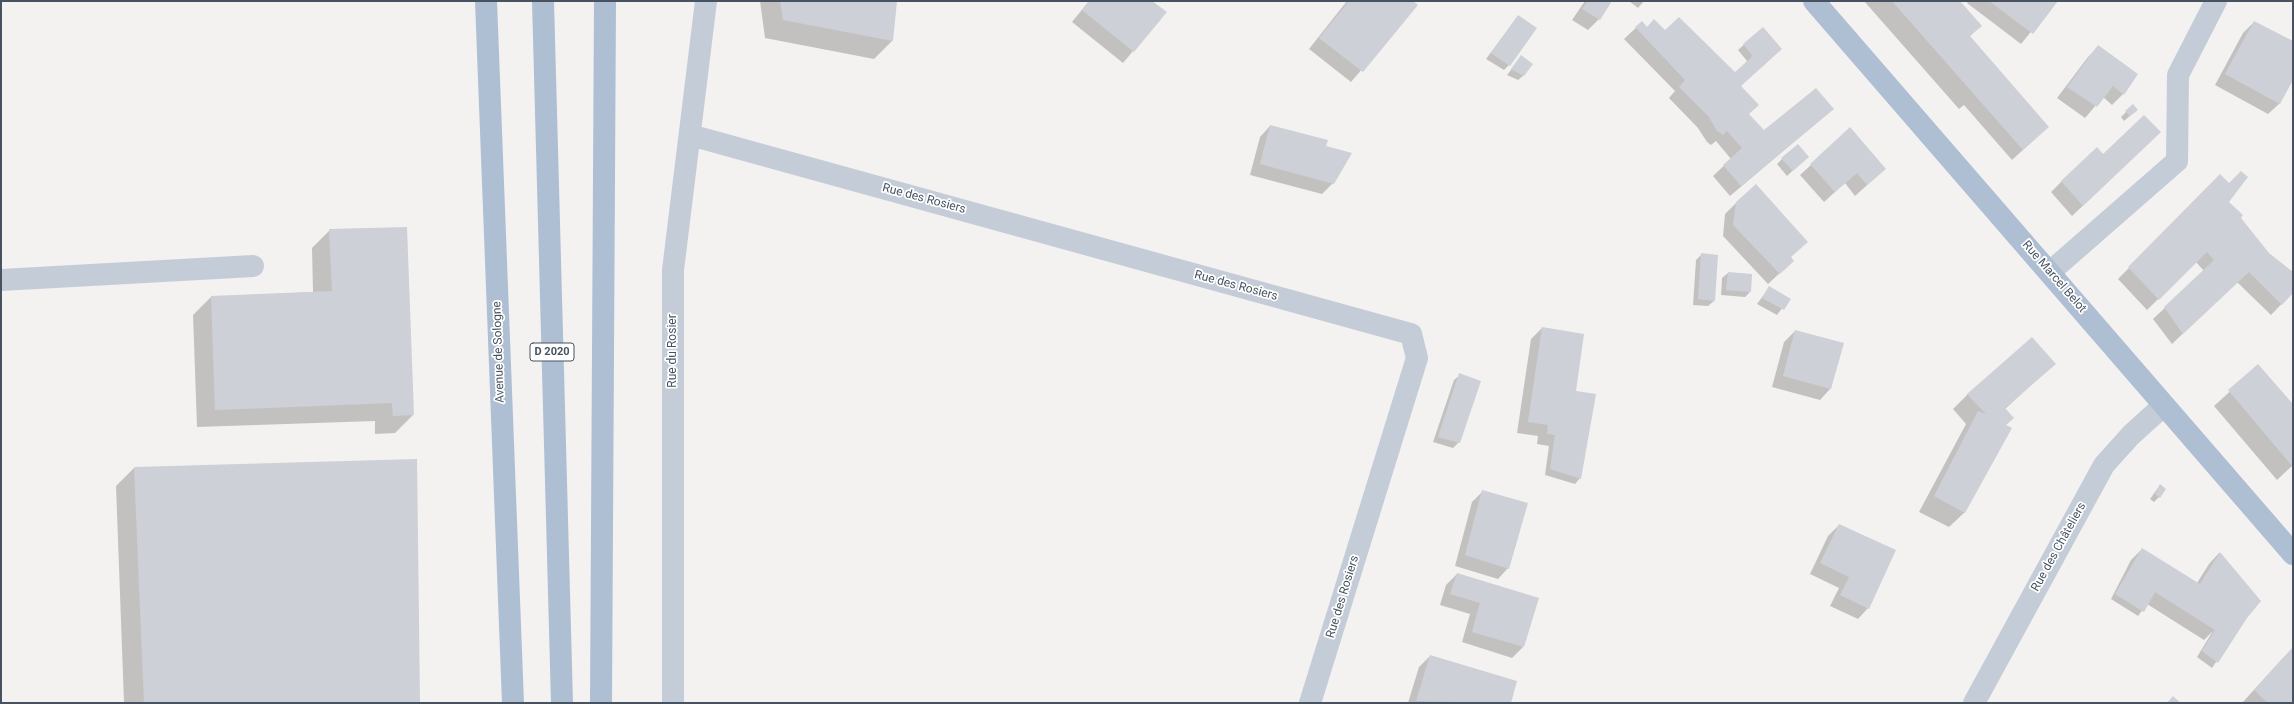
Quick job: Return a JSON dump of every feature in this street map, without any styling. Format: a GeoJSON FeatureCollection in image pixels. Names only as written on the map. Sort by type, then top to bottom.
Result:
{"type":"FeatureCollection","features":[{"type":"Feature","properties":{"kind":"main road"},"geometry":{"type":"LineString","coordinates":[[480,1],[488,77]]}},
{"type":"Feature","properties":{"kind":"main road","name":"Avenue de Sologne"},"geometry":{"type":"LineString","coordinates":[[486,1],[513,703]]}},
{"type":"Feature","properties":{"kind":"main road","name":"D 2020"},"geometry":{"type":"LineString","coordinates":[[543,1],[562,703]]}},
{"type":"Feature","properties":{"kind":"main road"},"geometry":{"type":"LineString","coordinates":[[601,703],[605,1]]}},
{"type":"Feature","properties":{"kind":"main road","name":"Rue Marcel Belot"},"geometry":{"type":"LineString","coordinates":[[1814,1],[2050,272],[2163,406],[2293,554]]}},
{"type":"Feature","properties":{"kind":"street","name":"Rue du Rosier"},"geometry":{"type":"LineString","coordinates":[[673,703],[673,270],[706,1]]}},
{"type":"Feature","properties":{"kind":"street"},"geometry":{"type":"LineString","coordinates":[[2050,272],[2177,161],[2178,75],[2216,1]]}},
{"type":"Feature","properties":{"kind":"street","name":"Rue des Rosiers"},"geometry":{"type":"LineString","coordinates":[[690,135],[1411,334],[1417,358],[1310,703]]}},
{"type":"Feature","properties":{"kind":"street"},"geometry":{"type":"LineString","coordinates":[[1,280],[253,266]]}},
{"type":"Feature","properties":{"kind":"street","name":"Rue des Châteliers"},"geometry":{"type":"LineString","coordinates":[[1974,703],[2104,465],[2131,435],[2163,406]]}},
{"type":"Feature","properties":{"kind":"building"},"geometry":{"type":"Polygon","coordinates":[[[780,1],[897,1],[893,41],[783,20],[780,1]]]}},
{"type":"Feature","properties":{"kind":"building"},"geometry":{"type":"Polygon","coordinates":[[[1089,1],[1152,1],[1167,12],[1134,52],[1082,10],[1089,1]]]}},
{"type":"Feature","properties":{"kind":"building"},"geometry":{"type":"Polygon","coordinates":[[[1349,1],[1413,1],[1418,5],[1363,72],[1319,38],[1349,1]]]}},
{"type":"Feature","properties":{"kind":"building"},"geometry":{"type":"Polygon","coordinates":[[[1588,1],[1612,1],[1600,20],[1582,9],[1588,1]]]}},
{"type":"Feature","properties":{"kind":"building"},"geometry":{"type":"Polygon","coordinates":[[[1892,1],[1960,1],[1982,26],[1970,36],[2049,127],[2023,150],[1892,1]]]}},
{"type":"Feature","properties":{"kind":"building"},"geometry":{"type":"Polygon","coordinates":[[[1989,1],[2058,1],[2033,34],[1989,1]]]}},
{"type":"Feature","properties":{"kind":"building"},"geometry":{"type":"Polygon","coordinates":[[[1518,15],[1537,28],[1510,66],[1491,53],[1518,15]]]}},
{"type":"Feature","properties":{"kind":"building"},"geometry":{"type":"Polygon","coordinates":[[[1679,17],[1735,72],[1751,58],[1752,55],[1743,44],[1763,27],[1782,49],[1741,86],[1759,105],[1749,114],[1764,130],[1816,88],[1834,109],[1741,186],[1723,165],[1742,148],[1727,131],[1723,135],[1717,131],[1709,117],[1679,87],[1685,80],[1635,27],[1642,21],[1647,27],[1654,19],[1665,30],[1679,17]]]}},
{"type":"Feature","properties":{"kind":"building"},"geometry":{"type":"Polygon","coordinates":[[[2254,21],[2293,41],[2293,80],[2280,104],[2225,74],[2254,21]]]}},
{"type":"Feature","properties":{"kind":"building"},"geometry":{"type":"Polygon","coordinates":[[[2098,45],[2138,74],[2124,95],[2113,86],[2097,107],[2067,87],[2098,45]]]}},
{"type":"Feature","properties":{"kind":"building"},"geometry":{"type":"Polygon","coordinates":[[[1521,55],[1533,64],[1524,76],[1511,69],[1521,55]]]}},
{"type":"Feature","properties":{"kind":"building"},"geometry":{"type":"Polygon","coordinates":[[[2133,104],[2138,110],[2130,116],[2125,111],[2133,104]]]}},
{"type":"Feature","properties":{"kind":"building"},"geometry":{"type":"Polygon","coordinates":[[[2144,115],[2161,132],[2083,206],[2061,181],[2097,147],[2103,154],[2144,115]]]}},
{"type":"Feature","properties":{"kind":"building"},"geometry":{"type":"Polygon","coordinates":[[[1270,125],[1328,140],[1326,146],[1352,153],[1334,184],[1260,164],[1270,125]]]}},
{"type":"Feature","properties":{"kind":"building"},"geometry":{"type":"Polygon","coordinates":[[[1850,127],[1886,169],[1867,185],[1857,173],[1835,192],[1810,164],[1850,127]]]}},
{"type":"Feature","properties":{"kind":"building"},"geometry":{"type":"Polygon","coordinates":[[[1798,144],[1809,157],[1793,171],[1781,158],[1798,144]]]}},
{"type":"Feature","properties":{"kind":"building"},"geometry":{"type":"Polygon","coordinates":[[[2241,171],[2248,177],[2229,202],[2243,215],[2241,218],[2269,253],[2293,272],[2293,293],[2282,305],[2249,272],[2183,334],[2164,307],[2214,260],[2207,252],[2159,300],[2128,267],[2220,174],[2229,183],[2241,171]]]}},
{"type":"Feature","properties":{"kind":"building"},"geometry":{"type":"Polygon","coordinates":[[[1756,184],[1808,242],[1791,257],[1794,261],[1780,274],[1733,225],[1736,202],[1756,184]]]}},
{"type":"Feature","properties":{"kind":"building"},"geometry":{"type":"Polygon","coordinates":[[[407,227],[414,415],[393,416],[392,403],[215,410],[211,296],[332,291],[329,229],[407,227]]]}},
{"type":"Feature","properties":{"kind":"building"},"geometry":{"type":"Polygon","coordinates":[[[1701,253],[1718,255],[1715,301],[1698,299],[1701,253]]]}},
{"type":"Feature","properties":{"kind":"building"},"geometry":{"type":"Polygon","coordinates":[[[1728,272],[1752,274],[1751,292],[1726,290],[1728,272]]]}},
{"type":"Feature","properties":{"kind":"building"},"geometry":{"type":"Polygon","coordinates":[[[1769,286],[1791,299],[1784,310],[1762,298],[1769,286]]]}},
{"type":"Feature","properties":{"kind":"building"},"geometry":{"type":"Polygon","coordinates":[[[1542,327],[1584,334],[1576,391],[1596,394],[1581,479],[1550,469],[1555,435],[1547,434],[1548,425],[1528,422],[1542,327]]]}},
{"type":"Feature","properties":{"kind":"building"},"geometry":{"type":"Polygon","coordinates":[[[1795,330],[1844,343],[1831,389],[1783,376],[1795,330]]]}},
{"type":"Feature","properties":{"kind":"building"},"geometry":{"type":"Polygon","coordinates":[[[2032,337],[2056,364],[2005,408],[2014,418],[2006,425],[2012,428],[1965,513],[1934,496],[1978,411],[1986,414],[1967,394],[2032,337]]]}},
{"type":"Feature","properties":{"kind":"building"},"geometry":{"type":"Polygon","coordinates":[[[2258,364],[2292,403],[2293,402],[2293,467],[2228,390],[2258,364]]]}},
{"type":"Feature","properties":{"kind":"building"},"geometry":{"type":"Polygon","coordinates":[[[1459,373],[1481,381],[1460,443],[1438,437],[1459,373]]]}},
{"type":"Feature","properties":{"kind":"building"},"geometry":{"type":"Polygon","coordinates":[[[417,459],[420,703],[144,703],[134,467],[417,459]]]}},
{"type":"Feature","properties":{"kind":"building"},"geometry":{"type":"Polygon","coordinates":[[[2160,484],[2166,489],[2160,498],[2155,494],[2160,484]]]}},
{"type":"Feature","properties":{"kind":"building"},"geometry":{"type":"Polygon","coordinates":[[[1482,490],[1528,503],[1509,569],[1465,555],[1482,490]]]}},
{"type":"Feature","properties":{"kind":"building"},"geometry":{"type":"Polygon","coordinates":[[[1839,524],[1896,550],[1869,609],[1840,595],[1849,577],[1820,563],[1839,524]]]}},
{"type":"Feature","properties":{"kind":"building"},"geometry":{"type":"Polygon","coordinates":[[[2142,548],[2200,584],[2220,552],[2261,601],[2247,618],[2218,663],[2202,651],[2215,630],[2155,592],[2144,612],[2115,594],[2142,548]]]}},
{"type":"Feature","properties":{"kind":"building"},"geometry":{"type":"Polygon","coordinates":[[[1457,573],[1539,598],[1524,647],[1472,632],[1480,603],[1450,594],[1457,573]]]}},
{"type":"Feature","properties":{"kind":"building"},"geometry":{"type":"Polygon","coordinates":[[[2293,647],[2293,703],[2268,703],[2254,690],[2293,647]]]}},
{"type":"Feature","properties":{"kind":"building"},"geometry":{"type":"Polygon","coordinates":[[[1430,655],[1517,681],[1511,703],[1416,701],[1430,655]]]}},
{"type":"Feature","properties":{"kind":"building"},"geometry":{"type":"Polygon","coordinates":[[[2173,696],[2175,698],[2181,703],[2167,703],[2173,696]]]}}]}
